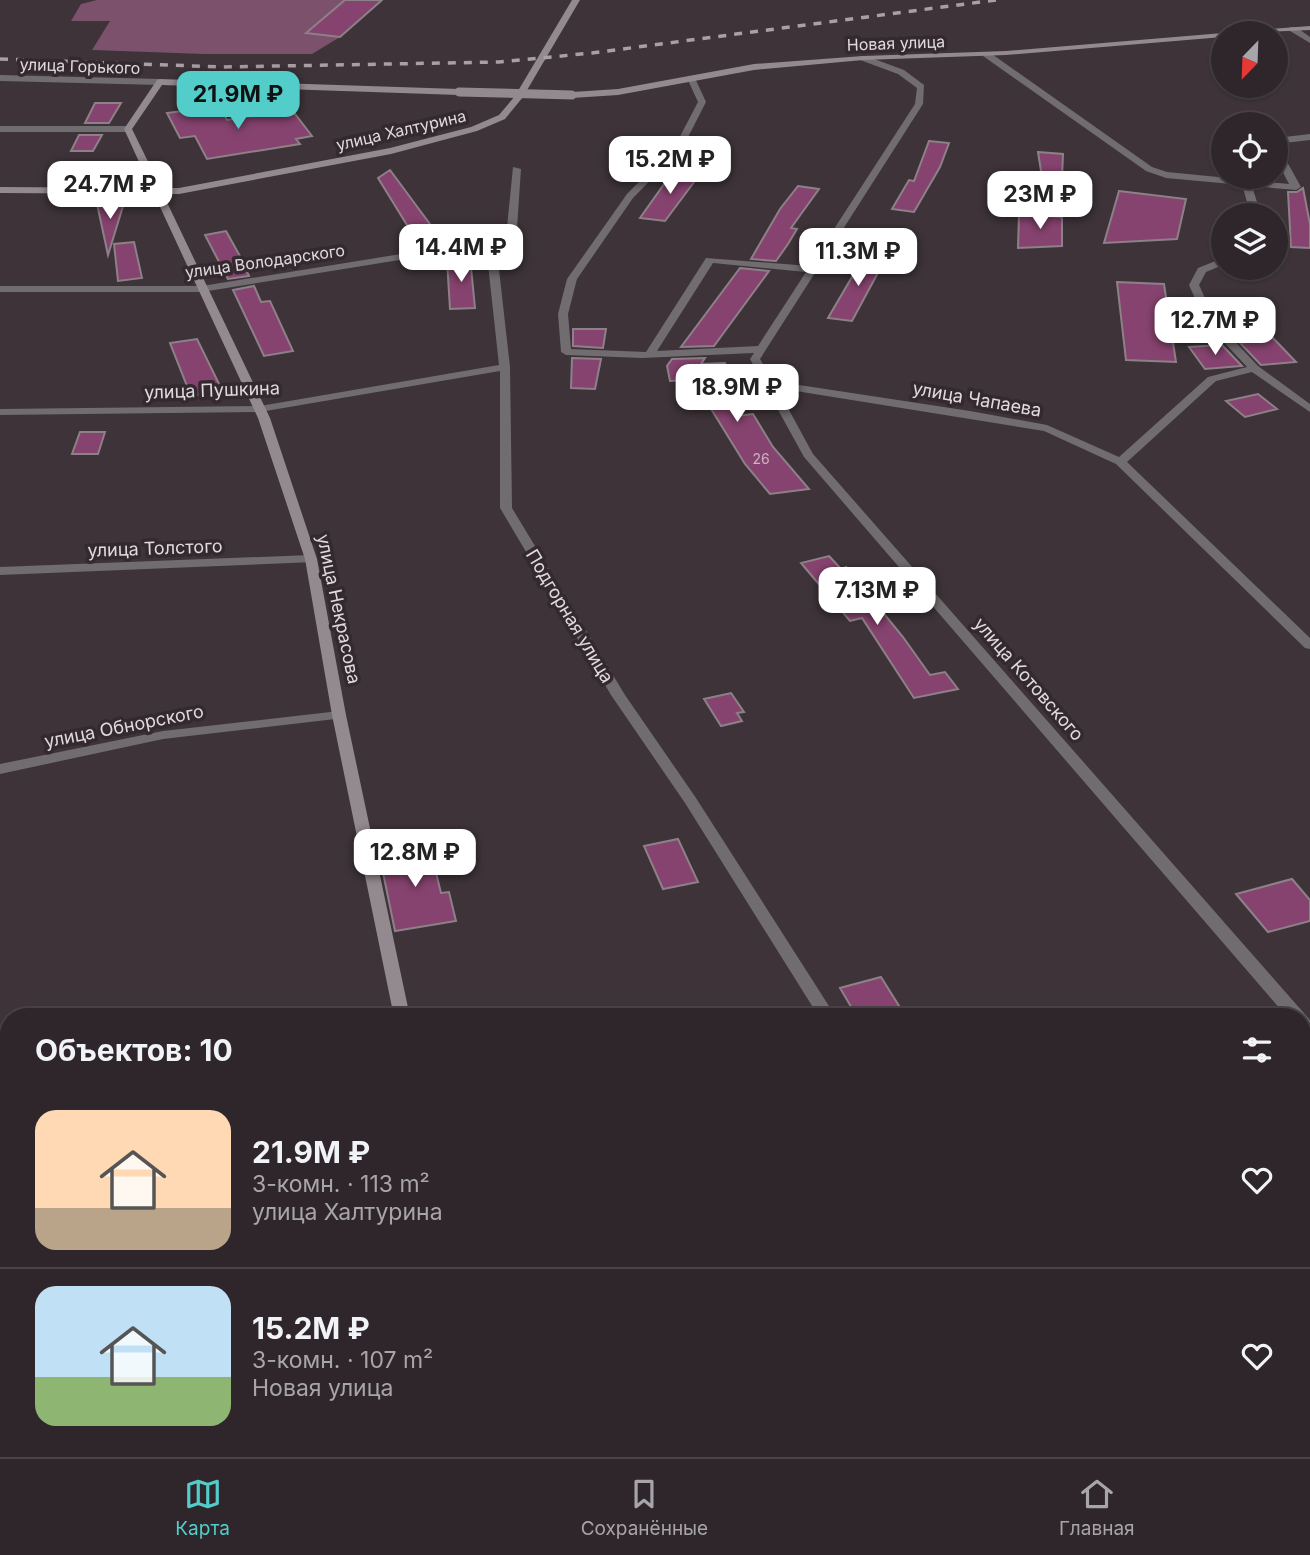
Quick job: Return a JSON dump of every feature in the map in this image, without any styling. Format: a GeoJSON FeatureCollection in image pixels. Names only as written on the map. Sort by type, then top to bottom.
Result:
{"type":"FeatureCollection","features":[{"type":"Feature","properties":{"kind":"main road","name":"улица Халтурина"},"geometry":{"type":"LineString","coordinates":[[0,190],[179,191],[391,151],[474,129],[502,117],[514,104],[537,71],[576,0]]}},
{"type":"Feature","properties":{"kind":"main road"},"geometry":{"type":"LineString","coordinates":[[1288,29],[1310,28]]}},
{"type":"Feature","properties":{"kind":"main road","name":"Новая улица"},"geometry":{"type":"LineString","coordinates":[[160,82],[459,92],[618,92],[754,66],[863,58],[986,54],[1211,36]]}},
{"type":"Feature","properties":{"kind":"main road"},"geometry":{"type":"LineString","coordinates":[[128,129],[160,82]]}},
{"type":"Feature","properties":{"kind":"main road","name":"улица Некрасова"},"geometry":{"type":"LineString","coordinates":[[128,129],[260,409],[311,559],[339,715],[400,1008]]}},
{"type":"Feature","properties":{"kind":"street"},"geometry":{"type":"LineString","coordinates":[[1293,29],[1310,41]]}},
{"type":"Feature","properties":{"kind":"street"},"geometry":{"type":"LineString","coordinates":[[986,54],[1149,169],[1166,175],[1211,180]]}},
{"type":"Feature","properties":{"kind":"street"},"geometry":{"type":"LineString","coordinates":[[691,78],[702,102],[680,145],[630,196],[572,279],[563,314],[566,352],[650,354],[761,349],[919,104],[922,87],[901,72],[863,58]]}},
{"type":"Feature","properties":{"kind":"street","name":"улица Горького"},"geometry":{"type":"LineString","coordinates":[[0,78],[160,82]]}},
{"type":"Feature","properties":{"kind":"street"},"geometry":{"type":"LineString","coordinates":[[0,129],[128,129]]}},
{"type":"Feature","properties":{"kind":"street"},"geometry":{"type":"LineString","coordinates":[[1288,140],[1310,137]]}},
{"type":"Feature","properties":{"kind":"street"},"geometry":{"type":"LineString","coordinates":[[491,242],[512,228],[516,169]]}},
{"type":"Feature","properties":{"kind":"street"},"geometry":{"type":"LineString","coordinates":[[1288,173],[1296,187],[1288,186]]}},
{"type":"Feature","properties":{"kind":"street","name":"улица Володарского"},"geometry":{"type":"LineString","coordinates":[[0,289],[202,289],[491,242]]}},
{"type":"Feature","properties":{"kind":"street","name":"Подгорная улица"},"geometry":{"type":"LineString","coordinates":[[491,242],[505,367],[506,508],[618,695],[691,801],[822,1008]]}},
{"type":"Feature","properties":{"kind":"street"},"geometry":{"type":"LineString","coordinates":[[650,354],[710,260],[813,269]]}},
{"type":"Feature","properties":{"kind":"street"},"geometry":{"type":"LineString","coordinates":[[1211,266],[1202,270],[1194,285],[1210,321],[1254,368],[1310,410]]}},
{"type":"Feature","properties":{"kind":"street","name":"улица Котовского"},"geometry":{"type":"LineString","coordinates":[[761,349],[755,359],[808,455],[1289,1008]]}},
{"type":"Feature","properties":{"kind":"street","name":"улица Пушкина"},"geometry":{"type":"LineString","coordinates":[[0,412],[260,409],[505,367]]}},
{"type":"Feature","properties":{"kind":"street"},"geometry":{"type":"LineString","coordinates":[[1121,462],[1212,379],[1254,368]]}},
{"type":"Feature","properties":{"kind":"street","name":"улица Чапаева"},"geometry":{"type":"LineString","coordinates":[[769,384],[1046,428],[1121,462],[1310,645]]}},
{"type":"Feature","properties":{"kind":"street","name":"улица Толстого"},"geometry":{"type":"LineString","coordinates":[[0,571],[311,559]]}},
{"type":"Feature","properties":{"kind":"street","name":"улица Обнорского"},"geometry":{"type":"LineString","coordinates":[[0,769],[163,735],[339,715]]}},
{"type":"Feature","properties":{"kind":"shaded area"},"geometry":{"type":"Polygon","coordinates":[[[97,0],[382,0],[340,37],[312,54],[204,54],[92,50],[110,21],[71,21],[81,4],[97,0]]]}},
{"type":"Feature","properties":{"kind":"building"},"geometry":{"type":"Polygon","coordinates":[[[345,0],[382,0],[340,37],[306,33],[345,0]]]}},
{"type":"Feature","properties":{"kind":"building"},"geometry":{"type":"Polygon","coordinates":[[[95,103],[121,103],[109,123],[85,123],[95,103]]]}},
{"type":"Feature","properties":{"kind":"building"},"geometry":{"type":"Polygon","coordinates":[[[220,106],[227,120],[292,110],[312,136],[296,139],[300,144],[207,159],[195,136],[180,138],[167,113],[220,106]]]}},
{"type":"Feature","properties":{"kind":"building"},"geometry":{"type":"Polygon","coordinates":[[[79,135],[102,135],[93,151],[71,151],[79,135]]]}},
{"type":"Feature","properties":{"kind":"building"},"geometry":{"type":"Polygon","coordinates":[[[929,141],[949,143],[940,167],[914,212],[892,209],[909,180],[914,181],[929,141]]]}},
{"type":"Feature","properties":{"kind":"building"},"geometry":{"type":"Polygon","coordinates":[[[1038,152],[1063,154],[1062,178],[1042,177],[1038,152]]]}},
{"type":"Feature","properties":{"kind":"building"},"geometry":{"type":"Polygon","coordinates":[[[390,170],[441,239],[418,243],[378,178],[390,170]]]}},
{"type":"Feature","properties":{"kind":"building"},"geometry":{"type":"Polygon","coordinates":[[[674,170],[700,174],[665,221],[640,218],[674,170]]]}},
{"type":"Feature","properties":{"kind":"building"},"geometry":{"type":"Polygon","coordinates":[[[798,186],[819,189],[791,228],[797,229],[788,244],[776,261],[751,259],[780,209],[798,186]]]}},
{"type":"Feature","properties":{"kind":"building"},"geometry":{"type":"Polygon","coordinates":[[[1303,188],[1310,224],[1310,248],[1291,247],[1288,192],[1297,192],[1303,188]]]}},
{"type":"Feature","properties":{"kind":"building"},"geometry":{"type":"Polygon","coordinates":[[[1119,191],[1186,199],[1177,239],[1104,243],[1119,191]]]}},
{"type":"Feature","properties":{"kind":"building"},"geometry":{"type":"Polygon","coordinates":[[[124,203],[108,255],[97,204],[124,203]]]}},
{"type":"Feature","properties":{"kind":"building"},"geometry":{"type":"Polygon","coordinates":[[[1019,214],[1062,217],[1062,246],[1018,248],[1019,214]]]}},
{"type":"Feature","properties":{"kind":"building"},"geometry":{"type":"Polygon","coordinates":[[[226,231],[249,276],[228,279],[205,235],[226,231]]]}},
{"type":"Feature","properties":{"kind":"building"},"geometry":{"type":"Polygon","coordinates":[[[134,242],[142,278],[118,281],[114,244],[134,242]]]}},
{"type":"Feature","properties":{"kind":"building"},"geometry":{"type":"Polygon","coordinates":[[[866,253],[887,256],[852,321],[828,318],[866,253]]]}},
{"type":"Feature","properties":{"kind":"building"},"geometry":{"type":"Polygon","coordinates":[[[470,257],[475,308],[450,309],[447,260],[470,257]]]}},
{"type":"Feature","properties":{"kind":"building"},"geometry":{"type":"Polygon","coordinates":[[[740,268],[769,271],[714,346],[681,347],[740,268]]]}},
{"type":"Feature","properties":{"kind":"building"},"geometry":{"type":"Polygon","coordinates":[[[1117,282],[1164,284],[1176,362],[1126,360],[1117,282]]]}},
{"type":"Feature","properties":{"kind":"building"},"geometry":{"type":"Polygon","coordinates":[[[254,286],[261,302],[270,301],[293,351],[264,356],[233,290],[254,286]]]}},
{"type":"Feature","properties":{"kind":"building"},"geometry":{"type":"Polygon","coordinates":[[[573,329],[606,329],[603,348],[573,346],[573,329]]]}},
{"type":"Feature","properties":{"kind":"building"},"geometry":{"type":"Polygon","coordinates":[[[1273,338],[1296,362],[1261,365],[1240,343],[1273,338]]]}},
{"type":"Feature","properties":{"kind":"building"},"geometry":{"type":"Polygon","coordinates":[[[197,339],[222,390],[191,396],[170,343],[197,339]]]}},
{"type":"Feature","properties":{"kind":"building"},"geometry":{"type":"Polygon","coordinates":[[[1222,345],[1242,366],[1205,369],[1189,347],[1222,345]]]}},
{"type":"Feature","properties":{"kind":"building"},"geometry":{"type":"Polygon","coordinates":[[[572,358],[601,359],[595,389],[571,388],[572,358]]]}},
{"type":"Feature","properties":{"kind":"building"},"geometry":{"type":"Polygon","coordinates":[[[705,358],[701,364],[725,363],[737,416],[753,414],[773,447],[809,489],[770,494],[745,464],[708,404],[700,404],[689,380],[670,381],[667,366],[672,359],[705,358]]]}},
{"type":"Feature","properties":{"kind":"building"},"geometry":{"type":"Polygon","coordinates":[[[1258,394],[1277,409],[1245,417],[1226,401],[1258,394]]]}},
{"type":"Feature","properties":{"kind":"building"},"geometry":{"type":"Polygon","coordinates":[[[80,432],[105,432],[98,454],[72,454],[80,432]]]}},
{"type":"Feature","properties":{"kind":"building"},"geometry":{"type":"Polygon","coordinates":[[[829,556],[842,570],[846,567],[930,675],[945,672],[958,689],[914,698],[862,618],[850,621],[801,563],[829,556]]]}},
{"type":"Feature","properties":{"kind":"building"},"geometry":{"type":"Polygon","coordinates":[[[731,693],[744,712],[737,713],[742,721],[721,726],[704,699],[731,693]]]}},
{"type":"Feature","properties":{"kind":"building"},"geometry":{"type":"Polygon","coordinates":[[[678,839],[698,882],[663,889],[644,846],[678,839]]]}},
{"type":"Feature","properties":{"kind":"building"},"geometry":{"type":"Polygon","coordinates":[[[429,844],[441,893],[449,892],[456,921],[395,931],[379,853],[429,844]]]}},
{"type":"Feature","properties":{"kind":"building"},"geometry":{"type":"Polygon","coordinates":[[[1292,879],[1310,900],[1310,921],[1268,932],[1236,894],[1292,879]]]}},
{"type":"Feature","properties":{"kind":"building"},"geometry":{"type":"Polygon","coordinates":[[[881,977],[900,1008],[852,1008],[840,988],[881,977]]]}},
{"type":"Feature","properties":{"kind":"railway"},"geometry":{"type":"LineString","coordinates":[[0,59],[223,67],[499,62],[592,53],[996,0]]}}]}
